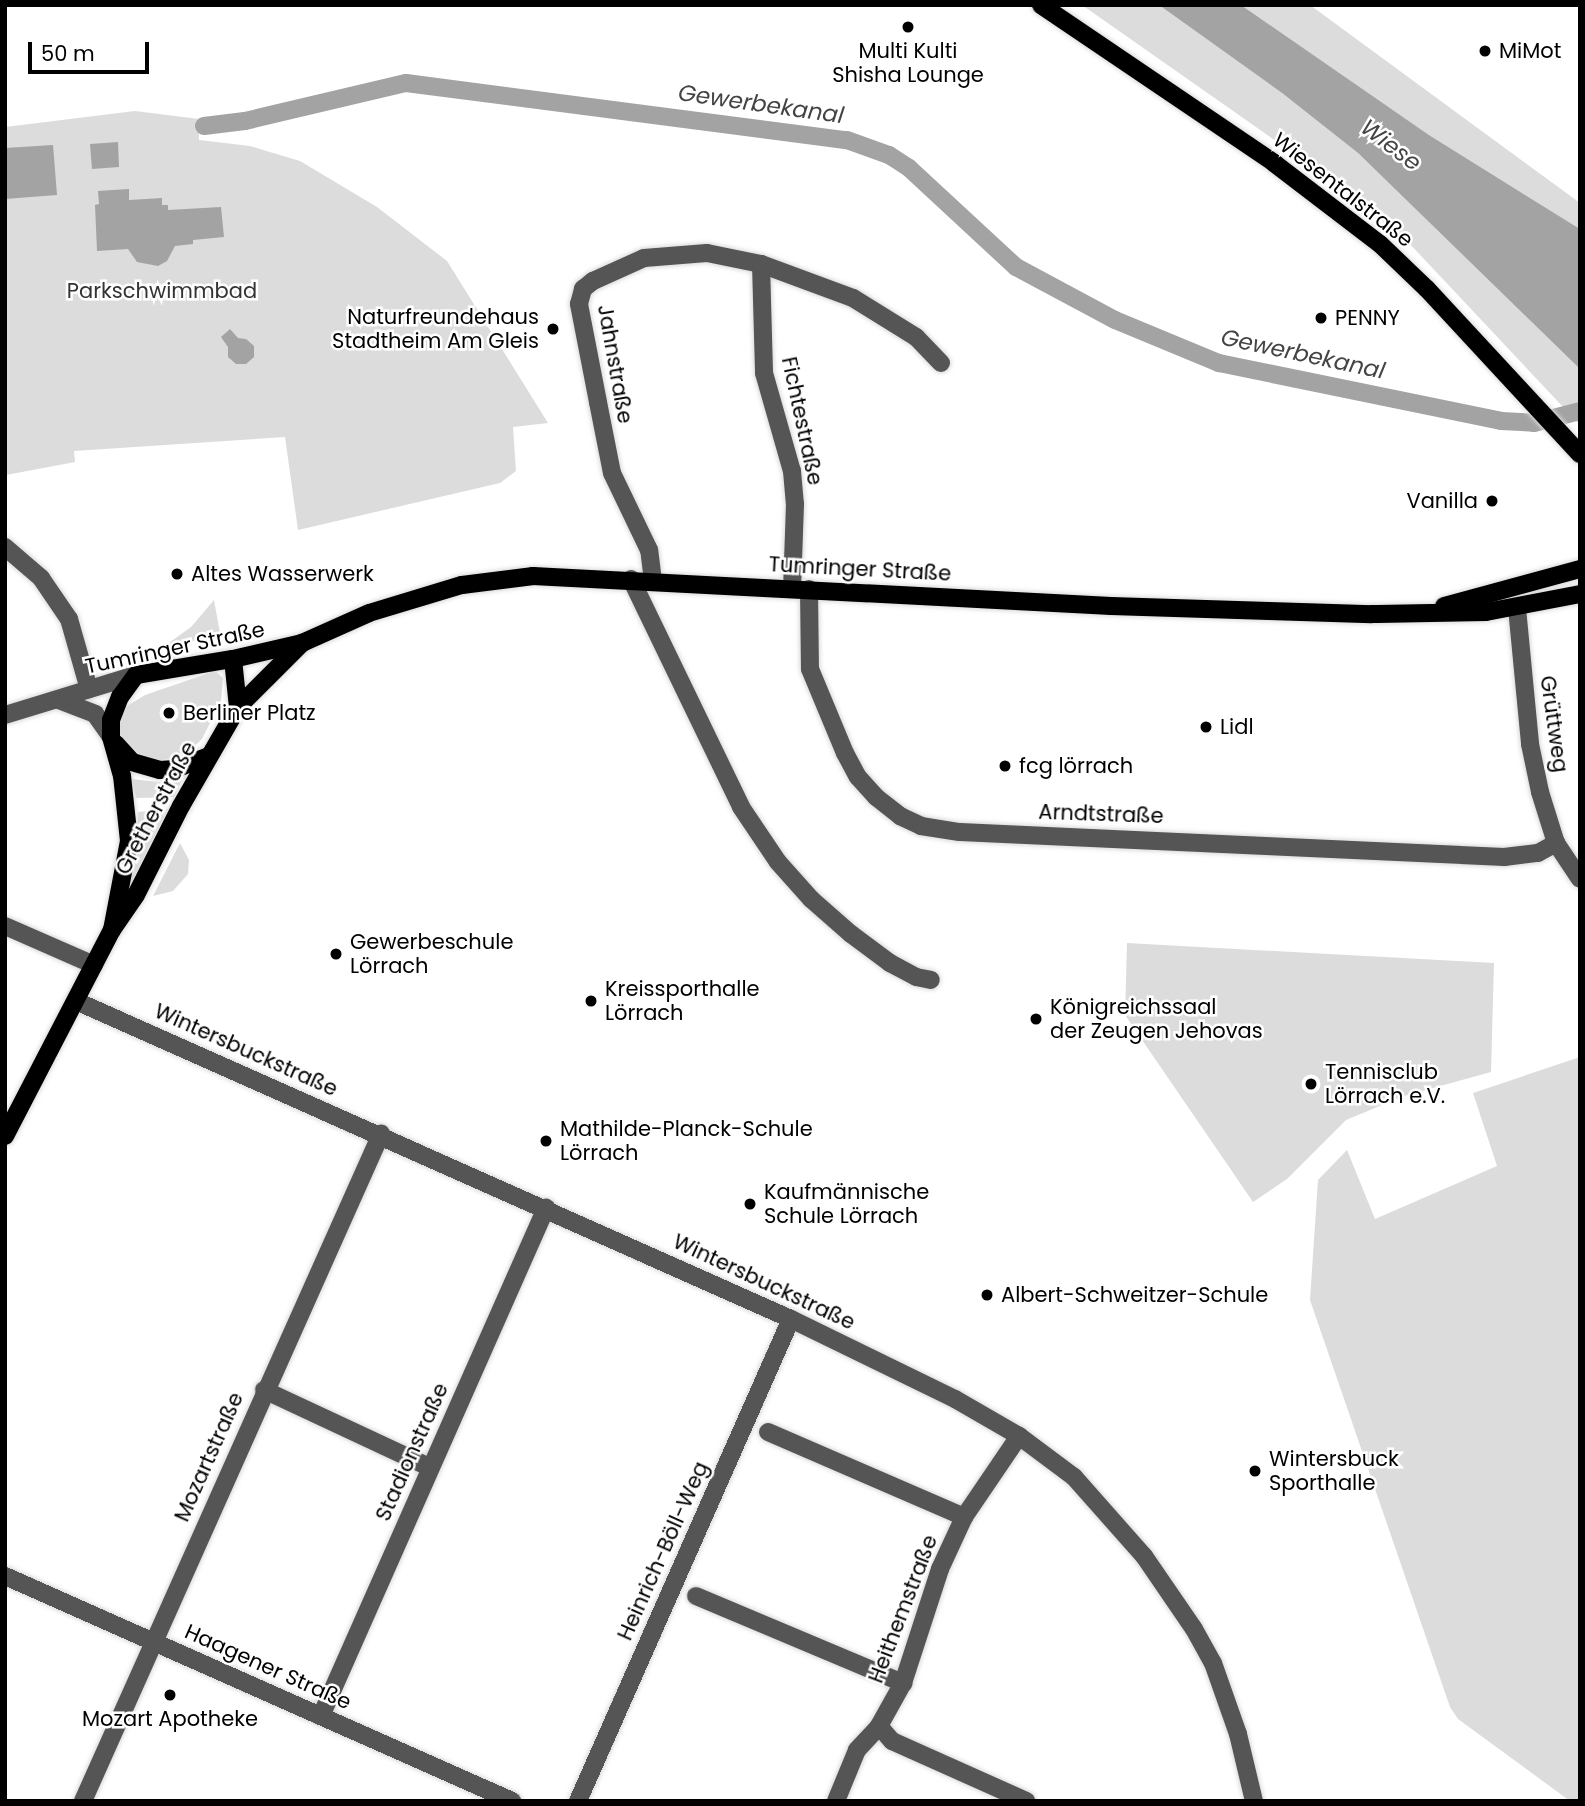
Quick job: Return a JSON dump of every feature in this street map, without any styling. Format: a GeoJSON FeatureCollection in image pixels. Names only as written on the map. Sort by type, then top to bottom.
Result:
{"type":"FeatureCollection","features":[{"type":"Feature","properties":{"kind":"main road","name":"Wiesentalstraße"},"geometry":{"type":"LineString","coordinates":[[1041,5],[1274,163],[1380,244],[1427,289],[1560,436],[1580,454]]}},
{"type":"Feature","properties":{"kind":"main road","name":"Tumringer Straße"},"geometry":{"type":"LineString","coordinates":[[1427,611],[1580,569]]}},
{"type":"Feature","properties":{"kind":"main road","name":"Tumringer Straße"},"geometry":{"type":"LineString","coordinates":[[136,675],[233,659],[302,643],[369,612],[462,585],[533,576],[1282,613],[1486,612],[1580,594]]}},
{"type":"Feature","properties":{"kind":"main road"},"geometry":{"type":"LineString","coordinates":[[1517,587],[1517,608]]}},
{"type":"Feature","properties":{"kind":"main road","name":"Tumringer Straße"},"geometry":{"type":"LineString","coordinates":[[238,707],[302,643]]}},
{"type":"Feature","properties":{"kind":"main road"},"geometry":{"type":"LineString","coordinates":[[233,659],[238,707]]}},
{"type":"Feature","properties":{"kind":"main road","name":"Gretherstraße"},"geometry":{"type":"LineString","coordinates":[[112,930],[129,841],[122,776],[111,737],[115,707],[136,675]]}},
{"type":"Feature","properties":{"kind":"main road","name":"Gretherstraße"},"geometry":{"type":"LineString","coordinates":[[5,1136],[112,930],[136,895],[209,756],[238,707]]}},
{"type":"Feature","properties":{"kind":"main road"},"geometry":{"type":"LineString","coordinates":[[111,737],[132,762],[144,768],[175,769],[209,756]]}},
{"type":"Feature","properties":{"kind":"street","name":"Jahnstraße"},"geometry":{"type":"LineString","coordinates":[[653,581],[649,550],[612,473],[579,304],[583,289],[593,281],[644,258],[707,253],[761,264],[853,298],[916,338],[941,363]]}},
{"type":"Feature","properties":{"kind":"street","name":"Fichtestraße"},"geometry":{"type":"LineString","coordinates":[[761,264],[764,373],[792,471],[800,589]]}},
{"type":"Feature","properties":{"kind":"street"},"geometry":{"type":"LineString","coordinates":[[5,547],[41,578],[69,619],[89,689]]}},
{"type":"Feature","properties":{"kind":"street"},"geometry":{"type":"LineString","coordinates":[[631,579],[750,822],[778,862],[811,899],[890,963],[916,978],[931,980]]}},
{"type":"Feature","properties":{"kind":"street","name":"Arndtstraße"},"geometry":{"type":"LineString","coordinates":[[800,589],[810,669],[845,753],[859,777],[876,797],[900,816],[921,826],[960,832],[1504,857],[1538,853],[1556,843]]}},
{"type":"Feature","properties":{"kind":"street","name":"Grüttweg"},"geometry":{"type":"LineString","coordinates":[[1517,608],[1530,744],[1540,792],[1556,843],[1580,879]]}},
{"type":"Feature","properties":{"kind":"street","name":"Tumringer Straße"},"geometry":{"type":"LineString","coordinates":[[5,715],[136,675]]}},
{"type":"Feature","properties":{"kind":"street","name":"Tumringer Straße"},"geometry":{"type":"LineString","coordinates":[[59,700],[95,714],[111,737]]}},
{"type":"Feature","properties":{"kind":"street"},"geometry":{"type":"LineString","coordinates":[[5,926],[94,965]]}},
{"type":"Feature","properties":{"kind":"street","name":"Wintersbuckstraße"},"geometry":{"type":"LineString","coordinates":[[76,1000],[790,1319],[955,1399],[1019,1436],[1083,1487],[1144,1556],[1194,1629],[1213,1663],[1238,1734],[1254,1801]]}},
{"type":"Feature","properties":{"kind":"street","name":"Mozartstraße"},"geometry":{"type":"LineString","coordinates":[[83,1801],[152,1640],[381,1134]]}},
{"type":"Feature","properties":{"kind":"street","name":"Stadionstraße"},"geometry":{"type":"LineString","coordinates":[[321,1716],[546,1208]]}},
{"type":"Feature","properties":{"kind":"street","name":"Heinrich-Böll-Weg"},"geometry":{"type":"LineString","coordinates":[[578,1801],[790,1319]]}},
{"type":"Feature","properties":{"kind":"street"},"geometry":{"type":"LineString","coordinates":[[264,1390],[429,1467]]}},
{"type":"Feature","properties":{"kind":"street"},"geometry":{"type":"LineString","coordinates":[[768,1432],[964,1517]]}},
{"type":"Feature","properties":{"kind":"street","name":"Heithemstraße"},"geometry":{"type":"LineString","coordinates":[[836,1801],[857,1750],[879,1726],[903,1683],[940,1569],[964,1517],[1019,1436]]}},
{"type":"Feature","properties":{"kind":"street","name":"Haagener Straße"},"geometry":{"type":"LineString","coordinates":[[5,1576],[512,1801]]}},
{"type":"Feature","properties":{"kind":"street"},"geometry":{"type":"LineString","coordinates":[[696,1596],[903,1683]]}},
{"type":"Feature","properties":{"kind":"street"},"geometry":{"type":"LineString","coordinates":[[879,1726],[892,1741],[1026,1801]]}},
{"type":"Feature","properties":{"kind":"green space"},"geometry":{"type":"Polygon","coordinates":[[[1082,5],[1159,5],[1282,93],[1358,153],[1580,369],[1580,425],[1408,242],[1330,179],[1082,5]]]}},
{"type":"Feature","properties":{"kind":"green space"},"geometry":{"type":"Polygon","coordinates":[[[1241,5],[1310,5],[1580,203],[1580,229],[1429,135],[1241,5]]]}},
{"type":"Feature","properties":{"kind":"green space","name":"Parkschwimmbad"},"geometry":{"type":"Polygon","coordinates":[[[135,111],[199,119],[199,140],[250,146],[300,161],[377,207],[447,261],[548,423],[513,427],[516,471],[500,483],[298,530],[285,437],[74,451],[75,462],[6,475],[5,127],[135,111]]]}},
{"type":"Feature","properties":{"kind":"green space"},"geometry":{"type":"Polygon","coordinates":[[[214,600],[220,633],[156,652],[191,627],[214,600]]]}},
{"type":"Feature","properties":{"kind":"green space","name":"Berliner Platz"},"geometry":{"type":"Polygon","coordinates":[[[215,671],[223,678],[221,701],[202,739],[183,757],[153,761],[135,755],[119,736],[118,720],[127,706],[145,695],[215,671]]]}},
{"type":"Feature","properties":{"kind":"green space"},"geometry":{"type":"Polygon","coordinates":[[[131,779],[158,782],[182,780],[174,797],[136,798],[131,779]]]}},
{"type":"Feature","properties":{"kind":"green space"},"geometry":{"type":"Polygon","coordinates":[[[168,809],[128,889],[136,852],[138,812],[168,809]]]}},
{"type":"Feature","properties":{"kind":"green space"},"geometry":{"type":"Polygon","coordinates":[[[180,843],[189,860],[188,874],[173,891],[153,896],[180,843]]]}},
{"type":"Feature","properties":{"kind":"green space","name":"Tennisclub Lörrach e.V."},"geometry":{"type":"Polygon","coordinates":[[[1127,943],[1494,963],[1491,1072],[1404,1096],[1346,1120],[1287,1179],[1253,1202],[1125,1015],[1127,943]]]}},
{"type":"Feature","properties":{"kind":"green space"},"geometry":{"type":"Polygon","coordinates":[[[1580,1057],[1580,1801],[1570,1801],[1458,1719],[1450,1707],[1310,1300],[1318,1180],[1347,1150],[1375,1219],[1497,1166],[1473,1093],[1580,1057]]]}},
{"type":"Feature","properties":{"kind":"water","name":"Wiese"},"geometry":{"type":"Polygon","coordinates":[[[1159,5],[1241,5],[1429,135],[1580,229],[1580,369],[1358,153],[1282,93],[1159,5]]]}},
{"type":"Feature","properties":{"kind":"water"},"geometry":{"type":"Polygon","coordinates":[[[118,142],[119,167],[92,169],[90,144],[118,142]]]}},
{"type":"Feature","properties":{"kind":"water"},"geometry":{"type":"Polygon","coordinates":[[[53,145],[57,195],[5,199],[5,148],[53,145]]]}},
{"type":"Feature","properties":{"kind":"water"},"geometry":{"type":"Polygon","coordinates":[[[129,189],[129,200],[162,198],[162,205],[168,205],[168,210],[221,207],[224,237],[193,240],[193,244],[175,246],[167,261],[158,266],[137,262],[128,249],[97,251],[95,205],[99,204],[98,191],[129,189]]]}},
{"type":"Feature","properties":{"kind":"water"},"geometry":{"type":"Polygon","coordinates":[[[230,329],[238,338],[246,339],[254,346],[254,357],[246,364],[236,364],[228,357],[228,347],[221,337],[230,329]]]}},
{"type":"Feature","properties":{"kind":"waterway","name":"Gewerbekanal"},"geometry":{"type":"LineString","coordinates":[[204,126],[245,121],[406,83],[847,140],[889,155],[909,168],[1016,267],[1115,320],[1219,363],[1501,421],[1534,423],[1580,411]]}},
{"type":"Feature","properties":{"kind":"place","name":"Multi Kulti Shisha Lounge"},"geometry":{"type":"Point","coordinates":[908,27]}},
{"type":"Feature","properties":{"kind":"place","name":"MiMot"},"geometry":{"type":"Point","coordinates":[1485,51]}},
{"type":"Feature","properties":{"kind":"place","name":"PENNY"},"geometry":{"type":"Point","coordinates":[1321,318]}},
{"type":"Feature","properties":{"kind":"place","name":"Naturfreundehaus Stadtheim Am Gleis"},"geometry":{"type":"Point","coordinates":[553,329]}},
{"type":"Feature","properties":{"kind":"place","name":"Vanilla"},"geometry":{"type":"Point","coordinates":[1492,501]}},
{"type":"Feature","properties":{"kind":"place","name":"Altes Wasserwerk"},"geometry":{"type":"Point","coordinates":[177,574]}},
{"type":"Feature","properties":{"kind":"place","name":"Berliner Platz"},"geometry":{"type":"Point","coordinates":[169,713]}},
{"type":"Feature","properties":{"kind":"place","name":"Lidl"},"geometry":{"type":"Point","coordinates":[1206,727]}},
{"type":"Feature","properties":{"kind":"place","name":"fcg lörrach"},"geometry":{"type":"Point","coordinates":[1005,766]}},
{"type":"Feature","properties":{"kind":"place","name":"Gewerbeschule Lörrach"},"geometry":{"type":"Point","coordinates":[336,954]}},
{"type":"Feature","properties":{"kind":"place","name":"Kreissporthalle Lörrach"},"geometry":{"type":"Point","coordinates":[591,1001]}},
{"type":"Feature","properties":{"kind":"place","name":"Königreichssaal der Zeugen Jehovas"},"geometry":{"type":"Point","coordinates":[1036,1019]}},
{"type":"Feature","properties":{"kind":"place","name":"Tennisclub Lörrach e.V."},"geometry":{"type":"Point","coordinates":[1311,1084]}},
{"type":"Feature","properties":{"kind":"place","name":"Mathilde-Planck-Schule Lörrach"},"geometry":{"type":"Point","coordinates":[546,1141]}},
{"type":"Feature","properties":{"kind":"place","name":"Kaufmännische Schule Lörrach"},"geometry":{"type":"Point","coordinates":[750,1204]}},
{"type":"Feature","properties":{"kind":"place","name":"Albert-Schweitzer-Schule"},"geometry":{"type":"Point","coordinates":[987,1295]}},
{"type":"Feature","properties":{"kind":"place","name":"Wintersbuck Sporthalle"},"geometry":{"type":"Point","coordinates":[1255,1471]}},
{"type":"Feature","properties":{"kind":"place","name":"Mozart Apotheke"},"geometry":{"type":"Point","coordinates":[170,1695]}}]}
